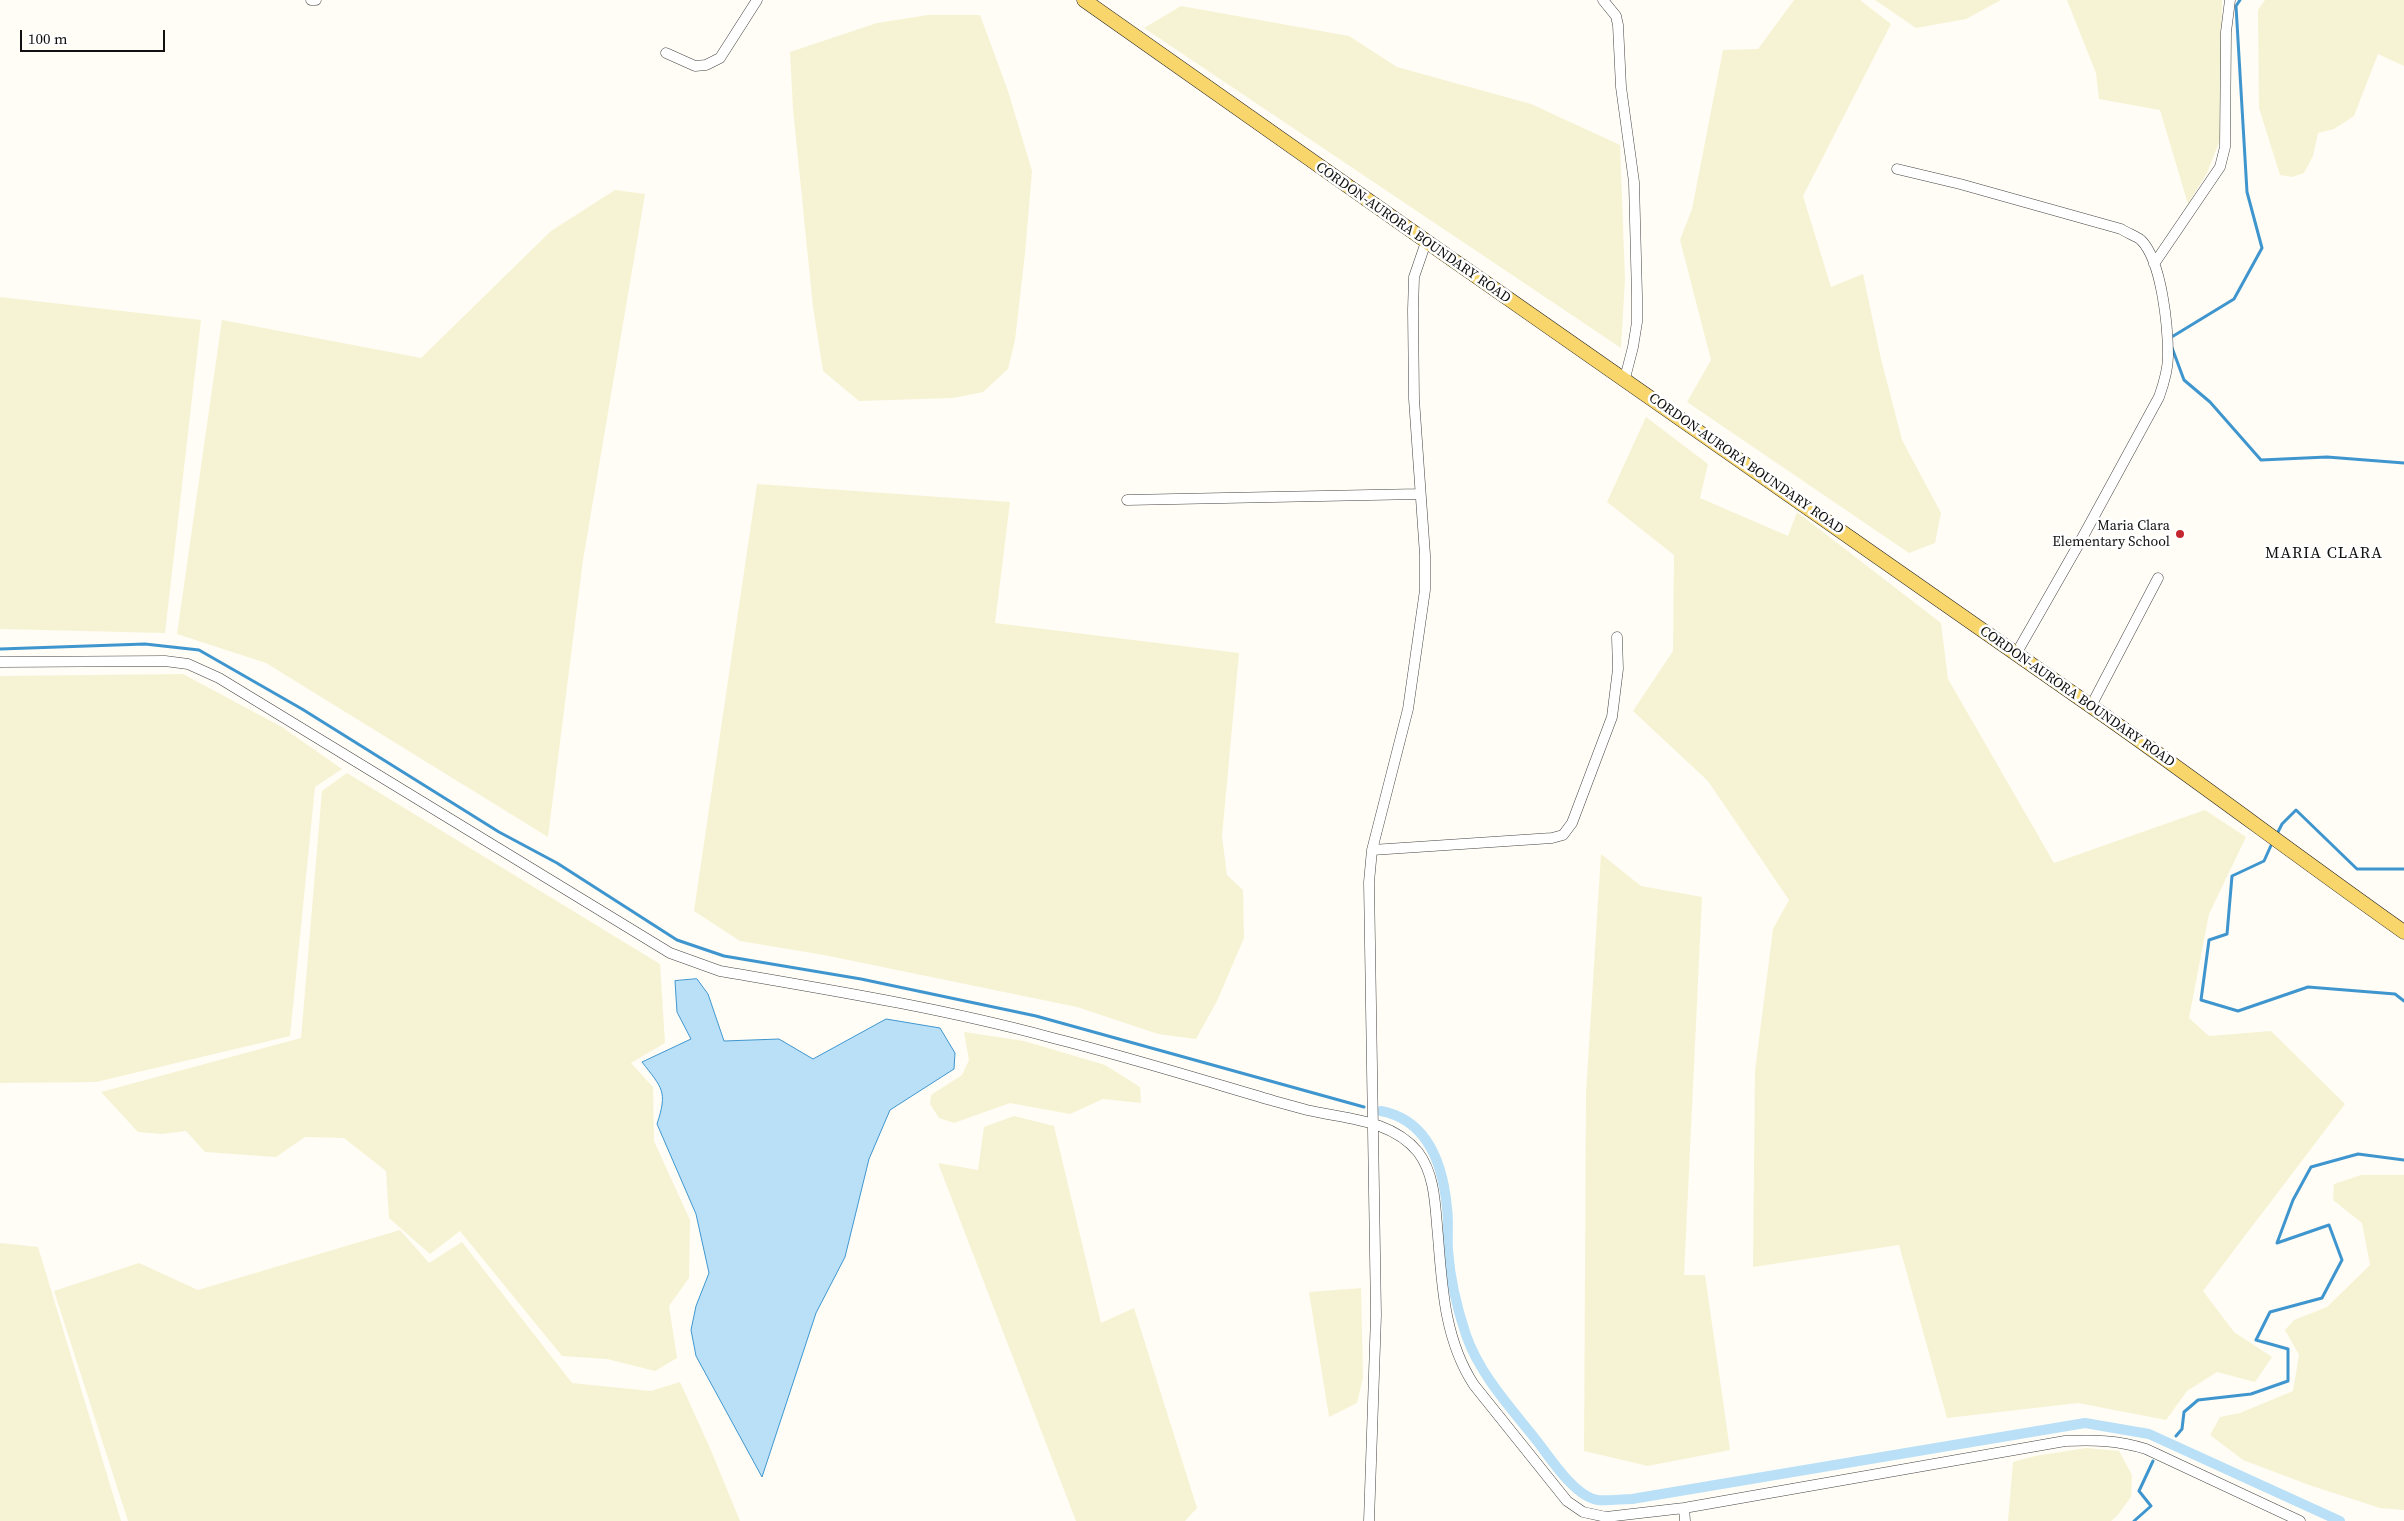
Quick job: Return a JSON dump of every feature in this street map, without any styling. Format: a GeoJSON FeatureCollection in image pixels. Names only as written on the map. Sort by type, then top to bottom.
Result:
{"type":"FeatureCollection","features":[{"type":"Feature","properties":{"kind":"main road","name":"CORDON-AURORA BOUNDARY ROAD"},"geometry":{"type":"LineString","coordinates":[[1084,0],[1426,242],[1625,378],[2091,706],[2404,932]]}},
{"type":"Feature","properties":{"kind":"street"},"geometry":{"type":"LineString","coordinates":[[311,0],[316,0]]}},
{"type":"Feature","properties":{"kind":"street"},"geometry":{"type":"LineString","coordinates":[[666,53],[695,66],[706,65],[720,58],[757,0]]}},
{"type":"Feature","properties":{"kind":"street"},"geometry":{"type":"LineString","coordinates":[[1603,0],[1616,16],[1618,25],[1621,87],[1634,182],[1637,322],[1625,378]]}},
{"type":"Feature","properties":{"kind":"street"},"geometry":{"type":"LineString","coordinates":[[2154,264],[2220,167],[2226,123],[2226,32],[2230,0]]}},
{"type":"Feature","properties":{"kind":"street"},"geometry":{"type":"LineString","coordinates":[[1897,169],[1960,184],[2121,230],[2140,240],[2154,264],[2163,303],[2168,355],[2166,378],[2159,397],[2016,654]]}},
{"type":"Feature","properties":{"kind":"street"},"geometry":{"type":"LineString","coordinates":[[1370,1521],[1376,1315],[1369,890],[1372,850],[1408,709],[1425,590],[1425,555],[1419,494],[1414,390],[1413,286],[1416,266],[1426,242]]}},
{"type":"Feature","properties":{"kind":"street"},"geometry":{"type":"LineString","coordinates":[[1127,500],[1419,494]]}},
{"type":"Feature","properties":{"kind":"street"},"geometry":{"type":"LineString","coordinates":[[2091,706],[2158,578]]}},
{"type":"Feature","properties":{"kind":"street"},"geometry":{"type":"LineString","coordinates":[[1372,850],[1552,838],[1566,831],[1597,761],[1612,717],[1618,669],[1617,637]]}},
{"type":"Feature","properties":{"kind":"street"},"geometry":{"type":"LineString","coordinates":[[0,662],[164,661],[188,664],[220,678],[670,953],[693,962],[720,971],[946,1013],[1049,1036],[1306,1110],[1372,1123],[1389,1129],[1407,1141],[1426,1166],[1434,1192],[1444,1295],[1452,1340],[1461,1366],[1474,1385],[1567,1501],[1583,1512],[1600,1516],[1684,1508],[2065,1441],[2103,1439],[2124,1442],[2146,1449],[2300,1521]]}},
{"type":"Feature","properties":{"kind":"street"},"geometry":{"type":"LineString","coordinates":[[1684,1508],[1685,1521]]}},
{"type":"Feature","properties":{"kind":"shaded area"},"geometry":{"type":"Polygon","coordinates":[[[1794,0],[1860,0],[1891,24],[1803,196],[1831,287],[1863,274],[1881,359],[1902,440],[1941,513],[1935,543],[1909,553],[1687,402],[1711,360],[1680,240],[1692,209],[1723,50],[1758,49],[1794,0]]]}},
{"type":"Feature","properties":{"kind":"shaded area"},"geometry":{"type":"Polygon","coordinates":[[[1875,0],[2001,0],[1966,19],[1916,28],[1875,0]]]}},
{"type":"Feature","properties":{"kind":"shaded area"},"geometry":{"type":"Polygon","coordinates":[[[2067,0],[2222,0],[2220,140],[2207,173],[2188,204],[2160,110],[2099,99],[2096,73],[2067,0]]]}},
{"type":"Feature","properties":{"kind":"shaded area"},"geometry":{"type":"Polygon","coordinates":[[[2265,0],[2404,0],[2404,66],[2378,54],[2354,116],[2334,129],[2318,133],[2313,156],[2304,173],[2292,177],[2280,175],[2259,108],[2258,10],[2265,0]]]}},
{"type":"Feature","properties":{"kind":"shaded area"},"geometry":{"type":"Polygon","coordinates":[[[1181,6],[1349,36],[1397,67],[1531,104],[1620,145],[1625,279],[1621,348],[1144,28],[1181,6]]]}},
{"type":"Feature","properties":{"kind":"shaded area"},"geometry":{"type":"Polygon","coordinates":[[[928,15],[980,15],[1008,91],[1032,171],[1015,340],[1008,369],[983,392],[953,398],[859,401],[823,371],[813,307],[793,109],[790,52],[877,23],[928,15]]]}},
{"type":"Feature","properties":{"kind":"shaded area"},"geometry":{"type":"Polygon","coordinates":[[[615,190],[645,194],[583,560],[548,837],[266,663],[177,634],[222,320],[421,358],[551,231],[615,190]]]}},
{"type":"Feature","properties":{"kind":"shaded area"},"geometry":{"type":"Polygon","coordinates":[[[0,297],[201,320],[165,633],[0,629],[0,297]]]}},
{"type":"Feature","properties":{"kind":"shaded area"},"geometry":{"type":"Polygon","coordinates":[[[1646,417],[1708,464],[1700,498],[1788,536],[1797,512],[1941,623],[1948,679],[2054,863],[2205,810],[2246,837],[2209,914],[2189,1018],[2209,1036],[2271,1031],[2345,1104],[2203,1291],[2234,1332],[2272,1357],[2255,1382],[2217,1372],[2187,1391],[2166,1420],[2078,1403],[1947,1418],[1899,1245],[1753,1267],[1755,1071],[1773,929],[1789,900],[1708,781],[1633,711],[1673,651],[1674,555],[1607,502],[1646,417]]]}},
{"type":"Feature","properties":{"kind":"shaded area"},"geometry":{"type":"Polygon","coordinates":[[[757,484],[1010,502],[995,623],[1239,653],[1222,836],[1227,875],[1243,890],[1244,938],[1217,1001],[1196,1039],[1158,1034],[1077,1007],[824,955],[740,941],[694,911],[757,484]]]}},
{"type":"Feature","properties":{"kind":"shaded area"},"geometry":{"type":"Polygon","coordinates":[[[183,674],[282,727],[342,769],[315,787],[290,1036],[96,1082],[0,1083],[0,676],[183,674]]]}},
{"type":"Feature","properties":{"kind":"shaded area"},"geometry":{"type":"Polygon","coordinates":[[[347,773],[660,964],[665,1043],[631,1063],[653,1087],[654,1141],[690,1220],[689,1278],[669,1306],[677,1358],[655,1371],[607,1359],[562,1356],[460,1231],[430,1254],[389,1218],[386,1171],[344,1138],[305,1137],[276,1157],[205,1152],[186,1131],[162,1134],[138,1132],[101,1092],[301,1038],[322,791],[347,773]]]}},
{"type":"Feature","properties":{"kind":"shaded area"},"geometry":{"type":"Polygon","coordinates":[[[1601,854],[1641,886],[1702,897],[1684,1275],[1705,1275],[1730,1450],[1648,1466],[1584,1451],[1586,1093],[1601,854]]]}},
{"type":"Feature","properties":{"kind":"shaded area"},"geometry":{"type":"Polygon","coordinates":[[[964,1032],[1024,1041],[1105,1065],[1140,1087],[1141,1103],[1103,1099],[1070,1114],[1010,1103],[954,1123],[939,1118],[930,1104],[931,1095],[962,1075],[969,1060],[964,1032]]]}},
{"type":"Feature","properties":{"kind":"shaded area"},"geometry":{"type":"Polygon","coordinates":[[[1014,1116],[1054,1126],[1101,1323],[1134,1308],[1197,1508],[1185,1521],[1076,1521],[938,1163],[978,1170],[984,1127],[1014,1116]]]}},
{"type":"Feature","properties":{"kind":"shaded area"},"geometry":{"type":"Polygon","coordinates":[[[2361,1175],[2404,1175],[2404,1510],[2380,1508],[2309,1485],[2243,1460],[2210,1435],[2220,1417],[2240,1413],[2293,1391],[2299,1355],[2285,1330],[2294,1320],[2327,1307],[2370,1265],[2362,1223],[2333,1200],[2334,1184],[2361,1175]]]}},
{"type":"Feature","properties":{"kind":"shaded area"},"geometry":{"type":"Polygon","coordinates":[[[400,1230],[429,1263],[462,1242],[572,1383],[651,1391],[680,1382],[740,1521],[128,1521],[54,1291],[139,1263],[198,1290],[400,1230]]]}},
{"type":"Feature","properties":{"kind":"shaded area"},"geometry":{"type":"Polygon","coordinates":[[[0,1243],[38,1247],[121,1521],[0,1521],[0,1243]]]}},
{"type":"Feature","properties":{"kind":"shaded area"},"geometry":{"type":"Polygon","coordinates":[[[1361,1288],[1363,1378],[1357,1403],[1329,1417],[1309,1292],[1361,1288]]]}},
{"type":"Feature","properties":{"kind":"shaded area"},"geometry":{"type":"Polygon","coordinates":[[[2086,1448],[2119,1451],[2132,1475],[2131,1497],[2117,1516],[2111,1521],[2008,1521],[2013,1462],[2035,1456],[2086,1448]]]}},
{"type":"Feature","properties":{"kind":"water"},"geometry":{"type":"Polygon","coordinates":[[[697,979],[708,994],[724,1041],[779,1039],[813,1059],[886,1019],[940,1028],[955,1053],[954,1069],[890,1110],[869,1159],[845,1257],[816,1313],[762,1477],[696,1356],[691,1330],[696,1306],[709,1273],[696,1214],[657,1124],[662,1104],[661,1090],[642,1062],[691,1039],[677,1012],[675,981],[697,979]]]}},
{"type":"Feature","properties":{"kind":"waterway"},"geometry":{"type":"LineString","coordinates":[[2170,338],[2234,299],[2262,248],[2247,192],[2236,6],[2240,0]]}},
{"type":"Feature","properties":{"kind":"waterway"},"geometry":{"type":"LineString","coordinates":[[2171,345],[2184,380],[2210,402],[2261,460],[2327,457],[2404,463]]}},
{"type":"Feature","properties":{"kind":"waterway"},"geometry":{"type":"LineString","coordinates":[[0,649],[145,644],[199,650],[302,709],[499,832],[557,863],[677,940],[724,956],[861,979],[1036,1016],[1364,1107]]}},
{"type":"Feature","properties":{"kind":"waterway"},"geometry":{"type":"LineString","coordinates":[[2276,836],[2282,824],[2296,810],[2357,869],[2404,869]]}},
{"type":"Feature","properties":{"kind":"waterway"},"geometry":{"type":"LineString","coordinates":[[2273,841],[2264,861],[2232,876],[2227,934],[2209,940],[2201,1000],[2238,1011],[2308,987],[2395,994],[2404,1001]]}},
{"type":"Feature","properties":{"kind":"waterway"},"geometry":{"type":"LineString","coordinates":[[1381,1111],[1397,1116],[1411,1124],[1421,1134],[1437,1161],[1442,1176],[1448,1213],[1449,1261],[1454,1293],[1466,1335],[1479,1364],[1497,1391],[1556,1467],[1572,1485],[1589,1497],[1598,1500],[1632,1499],[2085,1423],[2149,1434],[2340,1521]]}},
{"type":"Feature","properties":{"kind":"waterway"},"geometry":{"type":"LineString","coordinates":[[2176,1436],[2182,1429],[2184,1412],[2198,1400],[2251,1394],[2288,1381],[2288,1349],[2256,1340],[2270,1312],[2322,1298],[2342,1260],[2329,1225],[2277,1243],[2293,1200],[2311,1167],[2358,1154],[2404,1160]]}},
{"type":"Feature","properties":{"kind":"waterway"},"geometry":{"type":"LineString","coordinates":[[2134,1521],[2151,1506],[2139,1491],[2153,1461]]}},
{"type":"Feature","properties":{"kind":"place","name":"Maria Clara Elementary School"},"geometry":{"type":"Point","coordinates":[2180,534]}},
{"type":"Feature","properties":{"kind":"district","name":"MARIA CLARA"},"geometry":{"type":"Point","coordinates":[2324,554]}}]}
